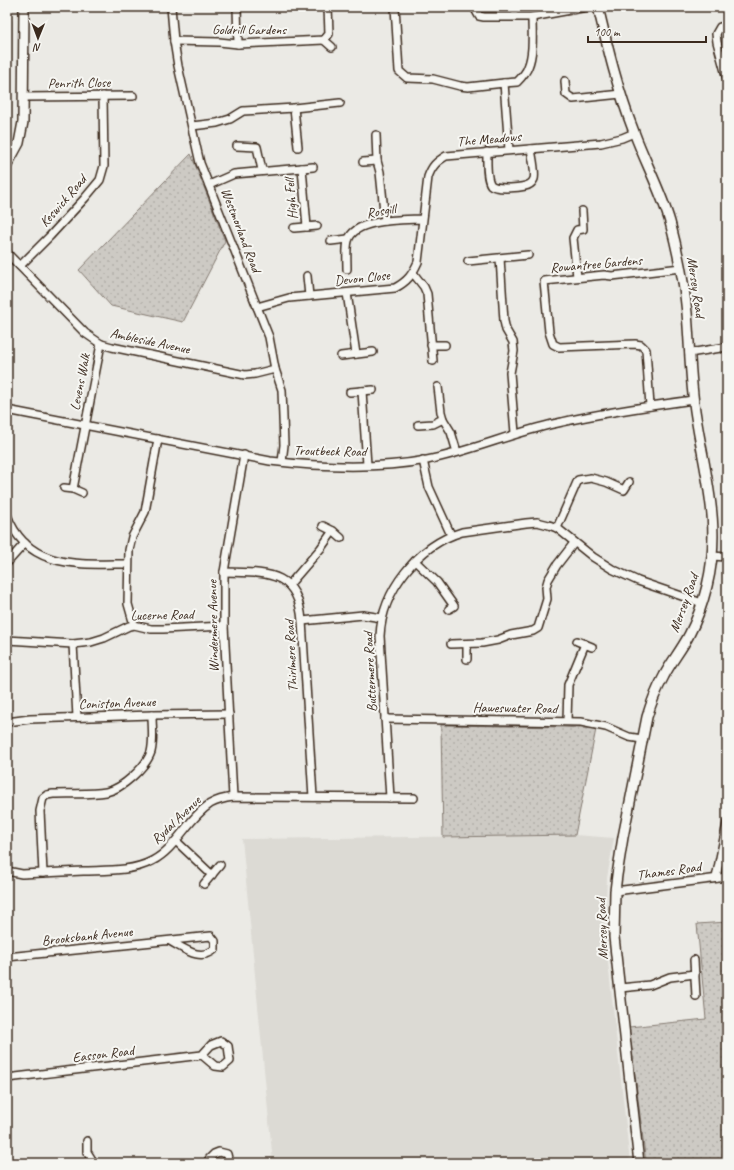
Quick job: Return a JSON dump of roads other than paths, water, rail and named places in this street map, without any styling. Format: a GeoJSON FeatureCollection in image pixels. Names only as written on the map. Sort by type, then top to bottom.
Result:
{"type":"FeatureCollection","features":[{"type":"Feature","properties":{"kind":"street"},"geometry":{"type":"LineString","coordinates":[[7,165],[19,143],[23,122],[24,7]]}},
{"type":"Feature","properties":{"kind":"street","name":"Westmorland Road"},"geometry":{"type":"LineString","coordinates":[[171,7],[174,41],[185,101],[200,163],[269,337],[275,369],[282,390],[284,445],[282,462]]}},
{"type":"Feature","properties":{"kind":"street"},"geometry":{"type":"LineString","coordinates":[[237,7],[238,44]]}},
{"type":"Feature","properties":{"kind":"street"},"geometry":{"type":"LineString","coordinates":[[328,7],[329,34],[324,40],[332,48]]}},
{"type":"Feature","properties":{"kind":"street"},"geometry":{"type":"LineString","coordinates":[[395,7],[399,71],[402,75],[407,78],[433,79],[468,87],[517,82],[526,73],[529,67],[532,42],[532,17]]}},
{"type":"Feature","properties":{"kind":"street"},"geometry":{"type":"LineString","coordinates":[[474,7],[479,16],[484,18],[532,17],[587,7]]}},
{"type":"Feature","properties":{"kind":"street"},"geometry":{"type":"LineString","coordinates":[[546,7],[547,15]]}},
{"type":"Feature","properties":{"kind":"street","name":"Mersey Road"},"geometry":{"type":"LineString","coordinates":[[598,7],[614,74],[634,133],[658,188],[669,221],[681,268],[687,314],[693,400],[712,506],[713,529],[712,556],[707,586],[702,603],[689,635],[664,675],[652,702],[642,739],[623,837],[615,891],[614,936],[639,1163]]}},
{"type":"Feature","properties":{"kind":"street"},"geometry":{"type":"LineString","coordinates":[[727,25],[720,27],[716,34],[727,79]]}},
{"type":"Feature","properties":{"kind":"street","name":"Goldrill Gardens"},"geometry":{"type":"LineString","coordinates":[[174,41],[238,44],[324,40]]}},
{"type":"Feature","properties":{"kind":"street"},"geometry":{"type":"LineString","coordinates":[[565,81],[566,94],[573,99],[621,94]]}},
{"type":"Feature","properties":{"kind":"street"},"geometry":{"type":"LineString","coordinates":[[504,84],[509,150]]}},
{"type":"Feature","properties":{"kind":"street","name":"Keswick Road"},"geometry":{"type":"LineString","coordinates":[[20,266],[50,236],[100,180],[104,166],[103,96]]}},
{"type":"Feature","properties":{"kind":"street","name":"Penrith Close"},"geometry":{"type":"LineString","coordinates":[[24,97],[134,96]]}},
{"type":"Feature","properties":{"kind":"street"},"geometry":{"type":"LineString","coordinates":[[192,126],[217,123],[243,111],[294,108],[340,103]]}},
{"type":"Feature","properties":{"kind":"street"},"geometry":{"type":"LineString","coordinates":[[294,108],[298,147]]}},
{"type":"Feature","properties":{"kind":"street","name":"The Meadows"},"geometry":{"type":"LineString","coordinates":[[413,273],[418,262],[428,177],[432,168],[438,161],[446,156],[601,143],[622,138],[634,133]]}},
{"type":"Feature","properties":{"kind":"street"},"geometry":{"type":"LineString","coordinates":[[376,135],[377,162],[380,172],[385,221]]}},
{"type":"Feature","properties":{"kind":"street"},"geometry":{"type":"LineString","coordinates":[[237,146],[257,147],[262,170]]}},
{"type":"Feature","properties":{"kind":"street"},"geometry":{"type":"LineString","coordinates":[[487,152],[488,180],[490,184],[494,187],[502,188],[524,187],[530,184],[535,177],[532,149]]}},
{"type":"Feature","properties":{"kind":"street"},"geometry":{"type":"LineString","coordinates":[[363,162],[377,162]]}},
{"type":"Feature","properties":{"kind":"street"},"geometry":{"type":"LineString","coordinates":[[209,185],[234,174],[262,170],[313,167]]}},
{"type":"Feature","properties":{"kind":"street","name":"High Fell"},"geometry":{"type":"LineString","coordinates":[[302,168],[307,227]]}},
{"type":"Feature","properties":{"kind":"street"},"geometry":{"type":"LineString","coordinates":[[577,277],[573,238],[577,230],[583,229],[582,211]]}},
{"type":"Feature","properties":{"kind":"street","name":"Rosgill"},"geometry":{"type":"LineString","coordinates":[[348,239],[356,230],[375,222],[422,219]]}},
{"type":"Feature","properties":{"kind":"street","name":"High Fell"},"geometry":{"type":"LineString","coordinates":[[294,228],[317,226]]}},
{"type":"Feature","properties":{"kind":"street"},"geometry":{"type":"LineString","coordinates":[[331,241],[348,239],[347,269]]}},
{"type":"Feature","properties":{"kind":"street","name":"Ambleside Avenue"},"geometry":{"type":"LineString","coordinates":[[7,253],[84,333],[101,344],[245,375],[275,369]]}},
{"type":"Feature","properties":{"kind":"street"},"geometry":{"type":"LineString","coordinates":[[468,262],[528,255]]}},
{"type":"Feature","properties":{"kind":"street"},"geometry":{"type":"LineString","coordinates":[[500,258],[505,326],[513,342],[514,351],[510,374],[515,433]]}},
{"type":"Feature","properties":{"kind":"street","name":"Rowantree Gardens"},"geometry":{"type":"LineString","coordinates":[[650,406],[646,350],[641,345],[559,347],[553,344],[549,332],[544,281],[604,275],[612,276],[681,268]]}},
{"type":"Feature","properties":{"kind":"street"},"geometry":{"type":"LineString","coordinates":[[413,273],[424,286],[427,294],[433,361]]}},
{"type":"Feature","properties":{"kind":"street","name":"Devon Close"},"geometry":{"type":"LineString","coordinates":[[257,307],[289,298],[396,288],[406,282],[413,273]]}},
{"type":"Feature","properties":{"kind":"street"},"geometry":{"type":"LineString","coordinates":[[307,276],[309,296]]}},
{"type":"Feature","properties":{"kind":"street"},"geometry":{"type":"LineString","coordinates":[[347,292],[356,354]]}},
{"type":"Feature","properties":{"kind":"street","name":"Levens Walk"},"geometry":{"type":"LineString","coordinates":[[74,490],[101,344]]}},
{"type":"Feature","properties":{"kind":"street"},"geometry":{"type":"LineString","coordinates":[[431,345],[445,345]]}},
{"type":"Feature","properties":{"kind":"street"},"geometry":{"type":"LineString","coordinates":[[689,353],[727,347]]}},
{"type":"Feature","properties":{"kind":"street"},"geometry":{"type":"LineString","coordinates":[[341,356],[373,352]]}},
{"type":"Feature","properties":{"kind":"street"},"geometry":{"type":"LineString","coordinates":[[438,387],[443,419],[451,432],[457,452]]}},
{"type":"Feature","properties":{"kind":"street"},"geometry":{"type":"LineString","coordinates":[[350,392],[373,390]]}},
{"type":"Feature","properties":{"kind":"street"},"geometry":{"type":"LineString","coordinates":[[362,391],[367,465]]}},
{"type":"Feature","properties":{"kind":"street","name":"Troutbeck Road"},"geometry":{"type":"LineString","coordinates":[[7,410],[282,462],[304,465],[367,465],[423,460],[457,452],[515,433],[561,422],[693,400]]}},
{"type":"Feature","properties":{"kind":"street"},"geometry":{"type":"LineString","coordinates":[[418,425],[433,424],[443,419]]}},
{"type":"Feature","properties":{"kind":"street"},"geometry":{"type":"LineString","coordinates":[[134,625],[128,604],[129,550],[132,537],[145,512],[158,438]]}},
{"type":"Feature","properties":{"kind":"street","name":"Windermere Avenue"},"geometry":{"type":"LineString","coordinates":[[233,797],[224,626],[224,572],[244,455]]}},
{"type":"Feature","properties":{"kind":"street"},"geometry":{"type":"LineString","coordinates":[[423,460],[429,487],[451,535]]}},
{"type":"Feature","properties":{"kind":"street"},"geometry":{"type":"LineString","coordinates":[[558,528],[578,480],[591,478],[606,482],[624,490],[629,482]]}},
{"type":"Feature","properties":{"kind":"street"},"geometry":{"type":"LineString","coordinates":[[64,488],[82,493]]}},
{"type":"Feature","properties":{"kind":"street"},"geometry":{"type":"LineString","coordinates":[[7,514],[13,528],[25,543],[49,558],[61,562],[82,564],[128,564]]}},
{"type":"Feature","properties":{"kind":"street","name":"Buttermere Road"},"geometry":{"type":"LineString","coordinates":[[390,798],[380,636],[382,618],[385,608],[397,584],[405,572],[428,548],[451,535],[462,532],[537,522],[558,528],[574,543],[612,569],[638,581],[702,603]]}},
{"type":"Feature","properties":{"kind":"street"},"geometry":{"type":"LineString","coordinates":[[323,526],[333,531],[341,538]]}},
{"type":"Feature","properties":{"kind":"street"},"geometry":{"type":"LineString","coordinates":[[289,585],[321,548],[333,531]]}},
{"type":"Feature","properties":{"kind":"street"},"geometry":{"type":"LineString","coordinates":[[7,563],[25,543]]}},
{"type":"Feature","properties":{"kind":"street"},"geometry":{"type":"LineString","coordinates":[[452,644],[490,641],[533,631],[538,628],[547,599],[546,587],[548,580],[557,565],[574,543]]}},
{"type":"Feature","properties":{"kind":"street"},"geometry":{"type":"LineString","coordinates":[[712,556],[727,557]]}},
{"type":"Feature","properties":{"kind":"street"},"geometry":{"type":"LineString","coordinates":[[415,561],[437,582],[444,591],[454,606],[449,609]]}},
{"type":"Feature","properties":{"kind":"street","name":"Thirlmere Road"},"geometry":{"type":"LineString","coordinates":[[224,572],[269,574],[289,585],[299,600],[302,621],[313,797]]}},
{"type":"Feature","properties":{"kind":"street"},"geometry":{"type":"LineString","coordinates":[[302,621],[363,615],[382,618]]}},
{"type":"Feature","properties":{"kind":"street","name":"Lucerne Road"},"geometry":{"type":"LineString","coordinates":[[7,640],[73,644],[91,642],[104,638],[128,626],[134,625],[151,629],[224,626]]}},
{"type":"Feature","properties":{"kind":"street"},"geometry":{"type":"LineString","coordinates":[[576,641],[592,647]]}},
{"type":"Feature","properties":{"kind":"street"},"geometry":{"type":"LineString","coordinates":[[73,644],[77,717]]}},
{"type":"Feature","properties":{"kind":"street"},"geometry":{"type":"LineString","coordinates":[[467,644],[467,659]]}},
{"type":"Feature","properties":{"kind":"street"},"geometry":{"type":"LineString","coordinates":[[567,721],[568,685],[584,644]]}},
{"type":"Feature","properties":{"kind":"street","name":"Coniston Avenue"},"geometry":{"type":"LineString","coordinates":[[7,722],[30,719],[77,717],[229,714]]}},
{"type":"Feature","properties":{"kind":"street"},"geometry":{"type":"LineString","coordinates":[[43,873],[40,811],[43,798],[47,795],[53,794],[106,792],[124,784],[146,762],[150,753],[152,745],[152,715]]}},
{"type":"Feature","properties":{"kind":"street","name":"Haweswater Road"},"geometry":{"type":"LineString","coordinates":[[385,719],[581,722],[606,726],[629,737],[642,739]]}},
{"type":"Feature","properties":{"kind":"street","name":"Rydal Avenue"},"geometry":{"type":"LineString","coordinates":[[7,871],[22,874],[120,870],[136,867],[152,861],[165,852],[200,812],[211,804],[222,799],[233,797],[414,798]]}},
{"type":"Feature","properties":{"kind":"street"},"geometry":{"type":"LineString","coordinates":[[716,878],[727,823]]}},
{"type":"Feature","properties":{"kind":"street"},"geometry":{"type":"LineString","coordinates":[[176,841],[212,875]]}},
{"type":"Feature","properties":{"kind":"street"},"geometry":{"type":"LineString","coordinates":[[204,884],[220,865]]}},
{"type":"Feature","properties":{"kind":"street","name":"Thames Road"},"geometry":{"type":"LineString","coordinates":[[615,891],[727,877]]}},
{"type":"Feature","properties":{"kind":"street","name":"Brooksbank Avenue"},"geometry":{"type":"LineString","coordinates":[[7,957],[211,936],[215,942],[215,949],[210,954],[196,955],[170,941]]}},
{"type":"Feature","properties":{"kind":"street"},"geometry":{"type":"LineString","coordinates":[[694,960],[696,996]]}},
{"type":"Feature","properties":{"kind":"street"},"geometry":{"type":"LineString","coordinates":[[620,988],[650,985],[670,977],[695,974]]}},
{"type":"Feature","properties":{"kind":"street","name":"Easson Road"},"geometry":{"type":"LineString","coordinates":[[7,1078],[202,1055]]}},
{"type":"Feature","properties":{"kind":"street"},"geometry":{"type":"LineString","coordinates":[[87,1141],[87,1152],[94,1163]]}},
{"type":"Feature","properties":{"kind":"street"},"geometry":{"type":"LineString","coordinates":[[210,1163],[210,1159],[214,1154],[219,1152],[227,1154],[229,1163]]}}]}
